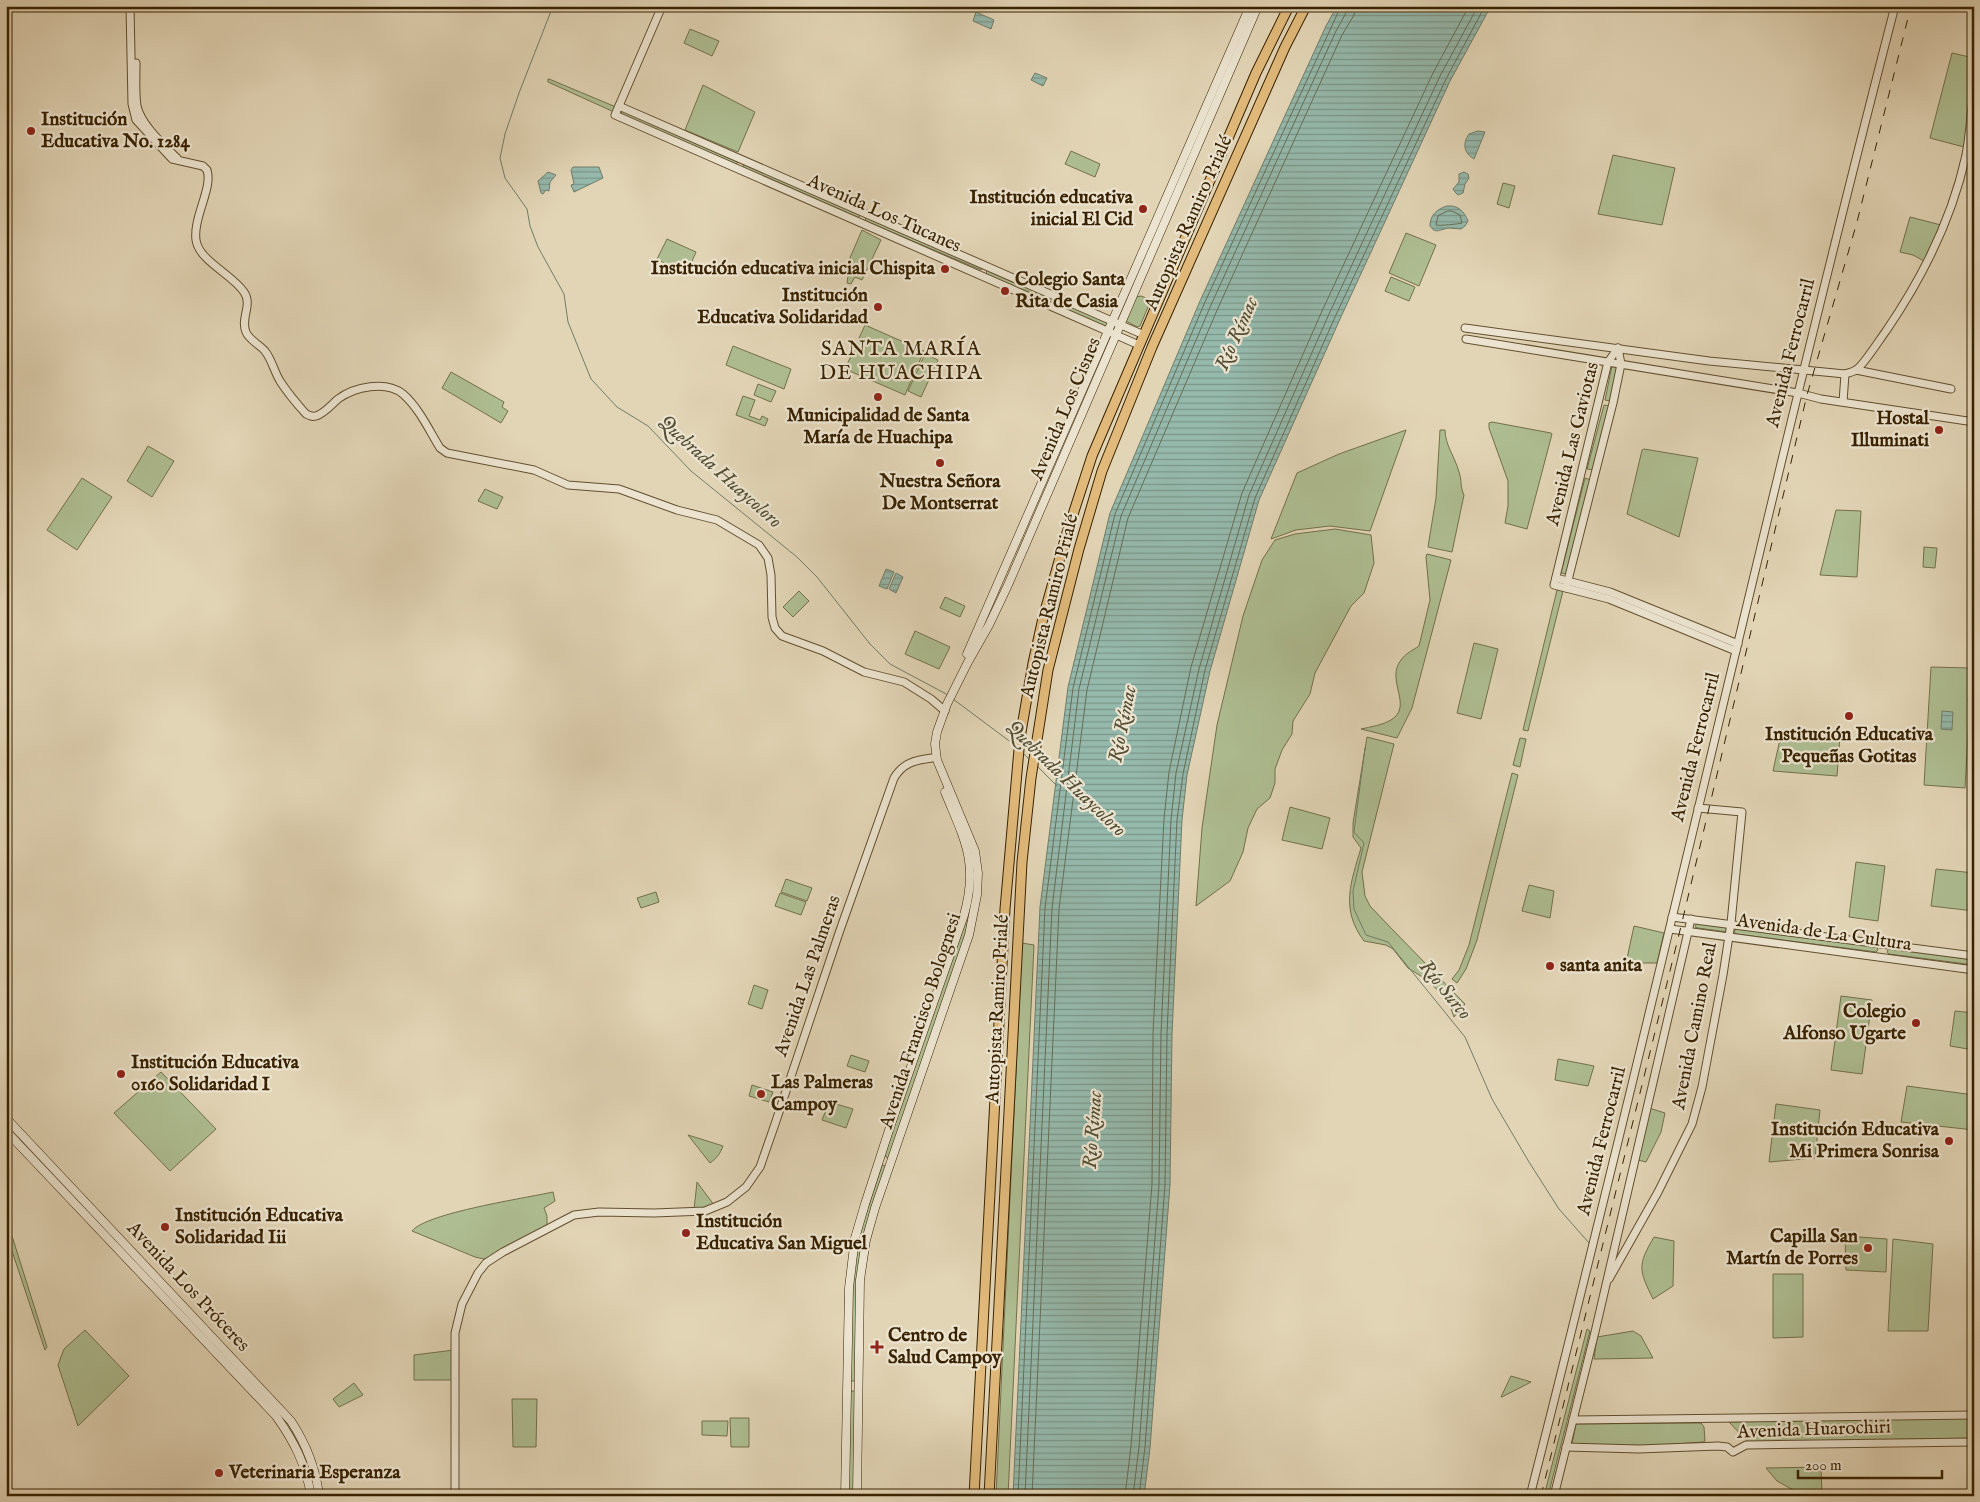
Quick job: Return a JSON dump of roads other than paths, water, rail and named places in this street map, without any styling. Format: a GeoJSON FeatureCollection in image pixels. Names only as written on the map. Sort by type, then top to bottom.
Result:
{"type":"FeatureCollection","features":[{"type":"Feature","properties":{"kind":"highway","name":"Autopista Ramiro Prialé"},"geometry":{"type":"LineString","coordinates":[[974,1496],[1005,909],[1016,768],[1043,618],[1066,536],[1092,456],[1256,73],[1288,6]]}},
{"type":"Feature","properties":{"kind":"highway","name":"Autopista Ramiro Prialé"},"geometry":{"type":"LineString","coordinates":[[989,1496],[1022,862],[1031,778],[1048,670],[1079,549],[1106,460],[1207,221],[1285,47],[1306,6]]}},
{"type":"Feature","properties":{"kind":"highway"},"geometry":{"type":"LineString","coordinates":[[1195,216],[1199,213],[1203,214],[1207,217],[1207,221]]}},
{"type":"Feature","properties":{"kind":"highway"},"geometry":{"type":"LineString","coordinates":[[1112,410],[1117,416],[1124,415]]}},
{"type":"Feature","properties":{"kind":"main road","name":"Avenida Los Cisnes"},"geometry":{"type":"LineString","coordinates":[[1116,323],[1250,6]]}},
{"type":"Feature","properties":{"kind":"main road","name":"Avenida Los Cisnes"},"geometry":{"type":"LineString","coordinates":[[956,684],[1041,484],[1112,332],[1258,6]]}},
{"type":"Feature","properties":{"kind":"main road","name":"Avenida Los Cisnes"},"geometry":{"type":"LineString","coordinates":[[956,684],[998,606],[1050,489],[1112,332]]}},
{"type":"Feature","properties":{"kind":"main road"},"geometry":{"type":"LineString","coordinates":[[1041,484],[1043,490],[1050,489]]}},
{"type":"Feature","properties":{"kind":"main road"},"geometry":{"type":"LineString","coordinates":[[945,707],[956,684]]}},
{"type":"Feature","properties":{"kind":"main road","name":"Avenida Francisco Bolognesi"},"geometry":{"type":"LineString","coordinates":[[845,1496],[849,1288],[855,1238],[964,915],[969,893],[970,861],[932,758],[933,737],[945,707]]}},
{"type":"Feature","properties":{"kind":"main road","name":"Avenida Francisco Bolognesi"},"geometry":{"type":"LineString","coordinates":[[857,1496],[860,1292],[866,1240],[875,1208],[957,971],[974,915],[978,883],[975,851],[936,754],[936,738],[945,707]]}},
{"type":"Feature","properties":{"kind":"main road","name":"Avenida Los Próceres"},"geometry":{"type":"LineString","coordinates":[[6,1118],[291,1421],[311,1461],[319,1496]]}},
{"type":"Feature","properties":{"kind":"main road","name":"Avenida Los Próceres"},"geometry":{"type":"LineString","coordinates":[[6,1130],[276,1416],[291,1438],[302,1462],[311,1496]]}},
{"type":"Feature","properties":{"kind":"street"},"geometry":{"type":"LineString","coordinates":[[130,6],[132,104],[134,115],[172,159],[202,166],[207,170],[208,185],[202,200],[196,240],[203,256],[230,276],[245,293],[248,303],[244,318],[247,335],[264,349],[272,361],[280,381],[306,414],[311,417],[318,415],[339,398],[355,390],[379,387],[393,388],[408,400],[440,448],[447,453],[534,470],[568,485],[619,489],[677,510],[717,520],[759,545],[768,558],[771,575],[772,617],[775,628],[782,636],[823,651],[864,672],[904,682],[945,707]]}},
{"type":"Feature","properties":{"kind":"street"},"geometry":{"type":"LineString","coordinates":[[134,6],[137,106],[153,134],[183,163]]}},
{"type":"Feature","properties":{"kind":"street"},"geometry":{"type":"LineString","coordinates":[[619,106],[662,6]]}},
{"type":"Feature","properties":{"kind":"street","name":"Avenida Ferrocarril"},"geometry":{"type":"LineString","coordinates":[[1530,1496],[1594,1246],[1803,371],[1895,6]]}},
{"type":"Feature","properties":{"kind":"street"},"geometry":{"type":"LineString","coordinates":[[1856,370],[1903,305],[1927,264],[1945,225],[1966,153],[1974,90]]}},
{"type":"Feature","properties":{"kind":"street","name":"Avenida Los Tucanes"},"geometry":{"type":"LineString","coordinates":[[1139,345],[615,114],[619,106],[1144,335]]}},
{"type":"Feature","properties":{"kind":"street"},"geometry":{"type":"LineString","coordinates":[[1465,328],[1709,361],[1845,374],[1856,370],[1951,389]]}},
{"type":"Feature","properties":{"kind":"street"},"geometry":{"type":"LineString","coordinates":[[1466,339],[1798,393],[1821,399],[1974,422]]}},
{"type":"Feature","properties":{"kind":"street","name":"Avenida Las Gaviotas"},"geometry":{"type":"LineString","coordinates":[[1618,348],[1621,364],[1613,403],[1567,584],[1555,581],[1608,362],[1618,348]]}},
{"type":"Feature","properties":{"kind":"street"},"geometry":{"type":"LineString","coordinates":[[1842,402],[1845,374]]}},
{"type":"Feature","properties":{"kind":"street"},"geometry":{"type":"LineString","coordinates":[[1567,584],[1737,648]]}},
{"type":"Feature","properties":{"kind":"street","name":"Avenida Las Palmeras"},"geometry":{"type":"LineString","coordinates":[[455,1496],[455,1333],[462,1304],[478,1272],[486,1263],[503,1252],[574,1215],[599,1212],[654,1213],[705,1211],[727,1202],[746,1187],[760,1166],[776,1124],[839,934],[894,778],[898,771],[910,762],[932,758]]}},
{"type":"Feature","properties":{"kind":"street","name":"Avenida Camino Real"},"geometry":{"type":"LineString","coordinates":[[1605,1285],[1654,1200],[1692,1124],[1704,1078],[1731,923],[1742,812],[1698,808]]}},
{"type":"Feature","properties":{"kind":"street","name":"Avenida de La Cultura"},"geometry":{"type":"LineString","coordinates":[[1672,916],[1974,956]]}},
{"type":"Feature","properties":{"kind":"street","name":"Avenida Ferrocarril"},"geometry":{"type":"LineString","coordinates":[[1554,1496],[1691,919]]}},
{"type":"Feature","properties":{"kind":"street","name":"Avenida de La Cultura"},"geometry":{"type":"LineString","coordinates":[[1670,929],[1974,970]]}},
{"type":"Feature","properties":{"kind":"street","name":"Avenida Huarochiri"},"geometry":{"type":"LineString","coordinates":[[1573,1420],[1974,1415]]}},
{"type":"Feature","properties":{"kind":"street","name":"Avenida Huarochiri"},"geometry":{"type":"LineString","coordinates":[[1566,1447],[1639,1449],[1718,1446],[1726,1447],[1733,1452],[1746,1445],[1974,1442]]}},
{"type":"Feature","properties":{"kind":"water","name":"Río Rímac"},"geometry":{"type":"Polygon","coordinates":[[[1337,6],[1491,6],[1450,81],[1259,500],[1210,671],[1187,775],[1182,820],[1172,1034],[1170,1185],[1150,1448],[1144,1496],[1013,1496],[1040,907],[1068,687],[1110,513],[1200,301],[1326,26],[1337,6]]]}},
{"type":"Feature","properties":{"kind":"water"},"geometry":{"type":"Polygon","coordinates":[[[976,12],[994,20],[991,29],[973,21],[976,12]]]}},
{"type":"Feature","properties":{"kind":"water"},"geometry":{"type":"Polygon","coordinates":[[[1035,73],[1047,78],[1043,86],[1031,80],[1035,73]]]}},
{"type":"Feature","properties":{"kind":"water"},"geometry":{"type":"Polygon","coordinates":[[[1478,131],[1485,132],[1474,159],[1466,151],[1465,141],[1469,134],[1478,131]]]}},
{"type":"Feature","properties":{"kind":"water"},"geometry":{"type":"Polygon","coordinates":[[[573,167],[599,167],[603,178],[574,192],[571,185],[574,184],[571,170],[573,167]]]}},
{"type":"Feature","properties":{"kind":"water"},"geometry":{"type":"Polygon","coordinates":[[[548,172],[556,175],[550,182],[549,191],[546,190],[543,194],[541,193],[538,181],[548,172]]]}},
{"type":"Feature","properties":{"kind":"water"},"geometry":{"type":"Polygon","coordinates":[[[1464,172],[1468,174],[1469,178],[1463,193],[1458,195],[1453,189],[1459,182],[1459,174],[1464,172]]]}},
{"type":"Feature","properties":{"kind":"water"},"geometry":{"type":"Polygon","coordinates":[[[1447,206],[1460,209],[1465,214],[1468,221],[1465,226],[1461,229],[1449,228],[1438,231],[1432,229],[1430,222],[1433,216],[1437,211],[1447,206]]]}},
{"type":"Feature","properties":{"kind":"water"},"geometry":{"type":"Polygon","coordinates":[[[886,569],[894,572],[887,589],[879,586],[886,569]]]}},
{"type":"Feature","properties":{"kind":"water"},"geometry":{"type":"Polygon","coordinates":[[[896,573],[903,577],[896,593],[889,589],[896,573]]]}},
{"type":"Feature","properties":{"kind":"water"},"geometry":{"type":"Polygon","coordinates":[[[1942,711],[1953,712],[1952,730],[1941,729],[1942,711]]]}},
{"type":"Feature","properties":{"kind":"waterway","name":"Quebrada Huaycoloro"},"geometry":{"type":"LineString","coordinates":[[553,6],[519,93],[505,134],[500,158],[505,178],[527,209],[530,226],[538,247],[564,294],[568,322],[591,379],[617,407],[648,426],[691,471],[797,557],[817,577],[870,644],[890,664],[948,695]]}},
{"type":"Feature","properties":{"kind":"waterway","name":"Quebrada Huaycoloro"},"geometry":{"type":"LineString","coordinates":[[953,699],[1016,746]]}},
{"type":"Feature","properties":{"kind":"waterway","name":"Río Surco"},"geometry":{"type":"LineString","coordinates":[[1365,748],[1354,832],[1364,843],[1353,891],[1354,909],[1366,935],[1388,942],[1465,1037],[1492,1099],[1529,1162],[1559,1209],[1590,1244]]}},
{"type":"Feature","properties":{"kind":"waterway","name":"Quebrada Huaycoloro"},"geometry":{"type":"LineString","coordinates":[[1022,752],[1030,760]]}},
{"type":"Feature","properties":{"kind":"waterway","name":"Quebrada Huaycoloro"},"geometry":{"type":"LineString","coordinates":[[1037,766],[1057,786]]}},
{"type":"Feature","properties":{"kind":"railway"},"geometry":{"type":"LineString","coordinates":[[1541,1496],[1683,918],[1807,395],[1857,222],[1911,6]]}},
{"type":"Feature","properties":{"kind":"place","name":"Institución Educativa No. 1284"},"geometry":{"type":"Point","coordinates":[31,131]}},
{"type":"Feature","properties":{"kind":"place","name":"Institución educativa inicial El Cid"},"geometry":{"type":"Point","coordinates":[1143,209]}},
{"type":"Feature","properties":{"kind":"place","name":"Institución educativa inicial Chispita"},"geometry":{"type":"Point","coordinates":[945,269]}},
{"type":"Feature","properties":{"kind":"place","name":"Colegio Santa Rita de Casia"},"geometry":{"type":"Point","coordinates":[1005,291]}},
{"type":"Feature","properties":{"kind":"place","name":"Institución Educativa Solidaridad"},"geometry":{"type":"Point","coordinates":[878,307]}},
{"type":"Feature","properties":{"kind":"place","name":"Municipalidad de Santa María de Huachipa"},"geometry":{"type":"Point","coordinates":[878,397]}},
{"type":"Feature","properties":{"kind":"place","name":"Hostal Illuminati"},"geometry":{"type":"Point","coordinates":[1939,430]}},
{"type":"Feature","properties":{"kind":"place","name":"Nuestra Señora De Montserrat"},"geometry":{"type":"Point","coordinates":[940,463]}},
{"type":"Feature","properties":{"kind":"place","name":"Institución Educativa Pequeñas Gotitas"},"geometry":{"type":"Point","coordinates":[1849,716]}},
{"type":"Feature","properties":{"kind":"place","name":"santa anita"},"geometry":{"type":"Point","coordinates":[1550,966]}},
{"type":"Feature","properties":{"kind":"place","name":"Colegio Alfonso Ugarte"},"geometry":{"type":"Point","coordinates":[1916,1023]}},
{"type":"Feature","properties":{"kind":"place","name":"Institución Educativa 0160 Solidaridad I"},"geometry":{"type":"Point","coordinates":[121,1074]}},
{"type":"Feature","properties":{"kind":"place","name":"Las Palmeras Campoy"},"geometry":{"type":"Point","coordinates":[761,1094]}},
{"type":"Feature","properties":{"kind":"place","name":"Institución Educativa Mi Primera Sonrisa"},"geometry":{"type":"Point","coordinates":[1949,1141]}},
{"type":"Feature","properties":{"kind":"place","name":"Institución Educativa Solidaridad Iii"},"geometry":{"type":"Point","coordinates":[165,1227]}},
{"type":"Feature","properties":{"kind":"place","name":"Institución Educativa San Miguel"},"geometry":{"type":"Point","coordinates":[686,1233]}},
{"type":"Feature","properties":{"kind":"place","name":"Capilla San Martín de Porres"},"geometry":{"type":"Point","coordinates":[1868,1248]}},
{"type":"Feature","properties":{"kind":"place","name":"Centro de Salud Campoy"},"geometry":{"type":"Point","coordinates":[877,1347]}},
{"type":"Feature","properties":{"kind":"place","name":"Veterinaria Esperanza"},"geometry":{"type":"Point","coordinates":[219,1473]}},
{"type":"Feature","properties":{"kind":"district","name":"SANTA MARÍA DE HUACHIPA"},"geometry":{"type":"Point","coordinates":[901,361]}}]}
